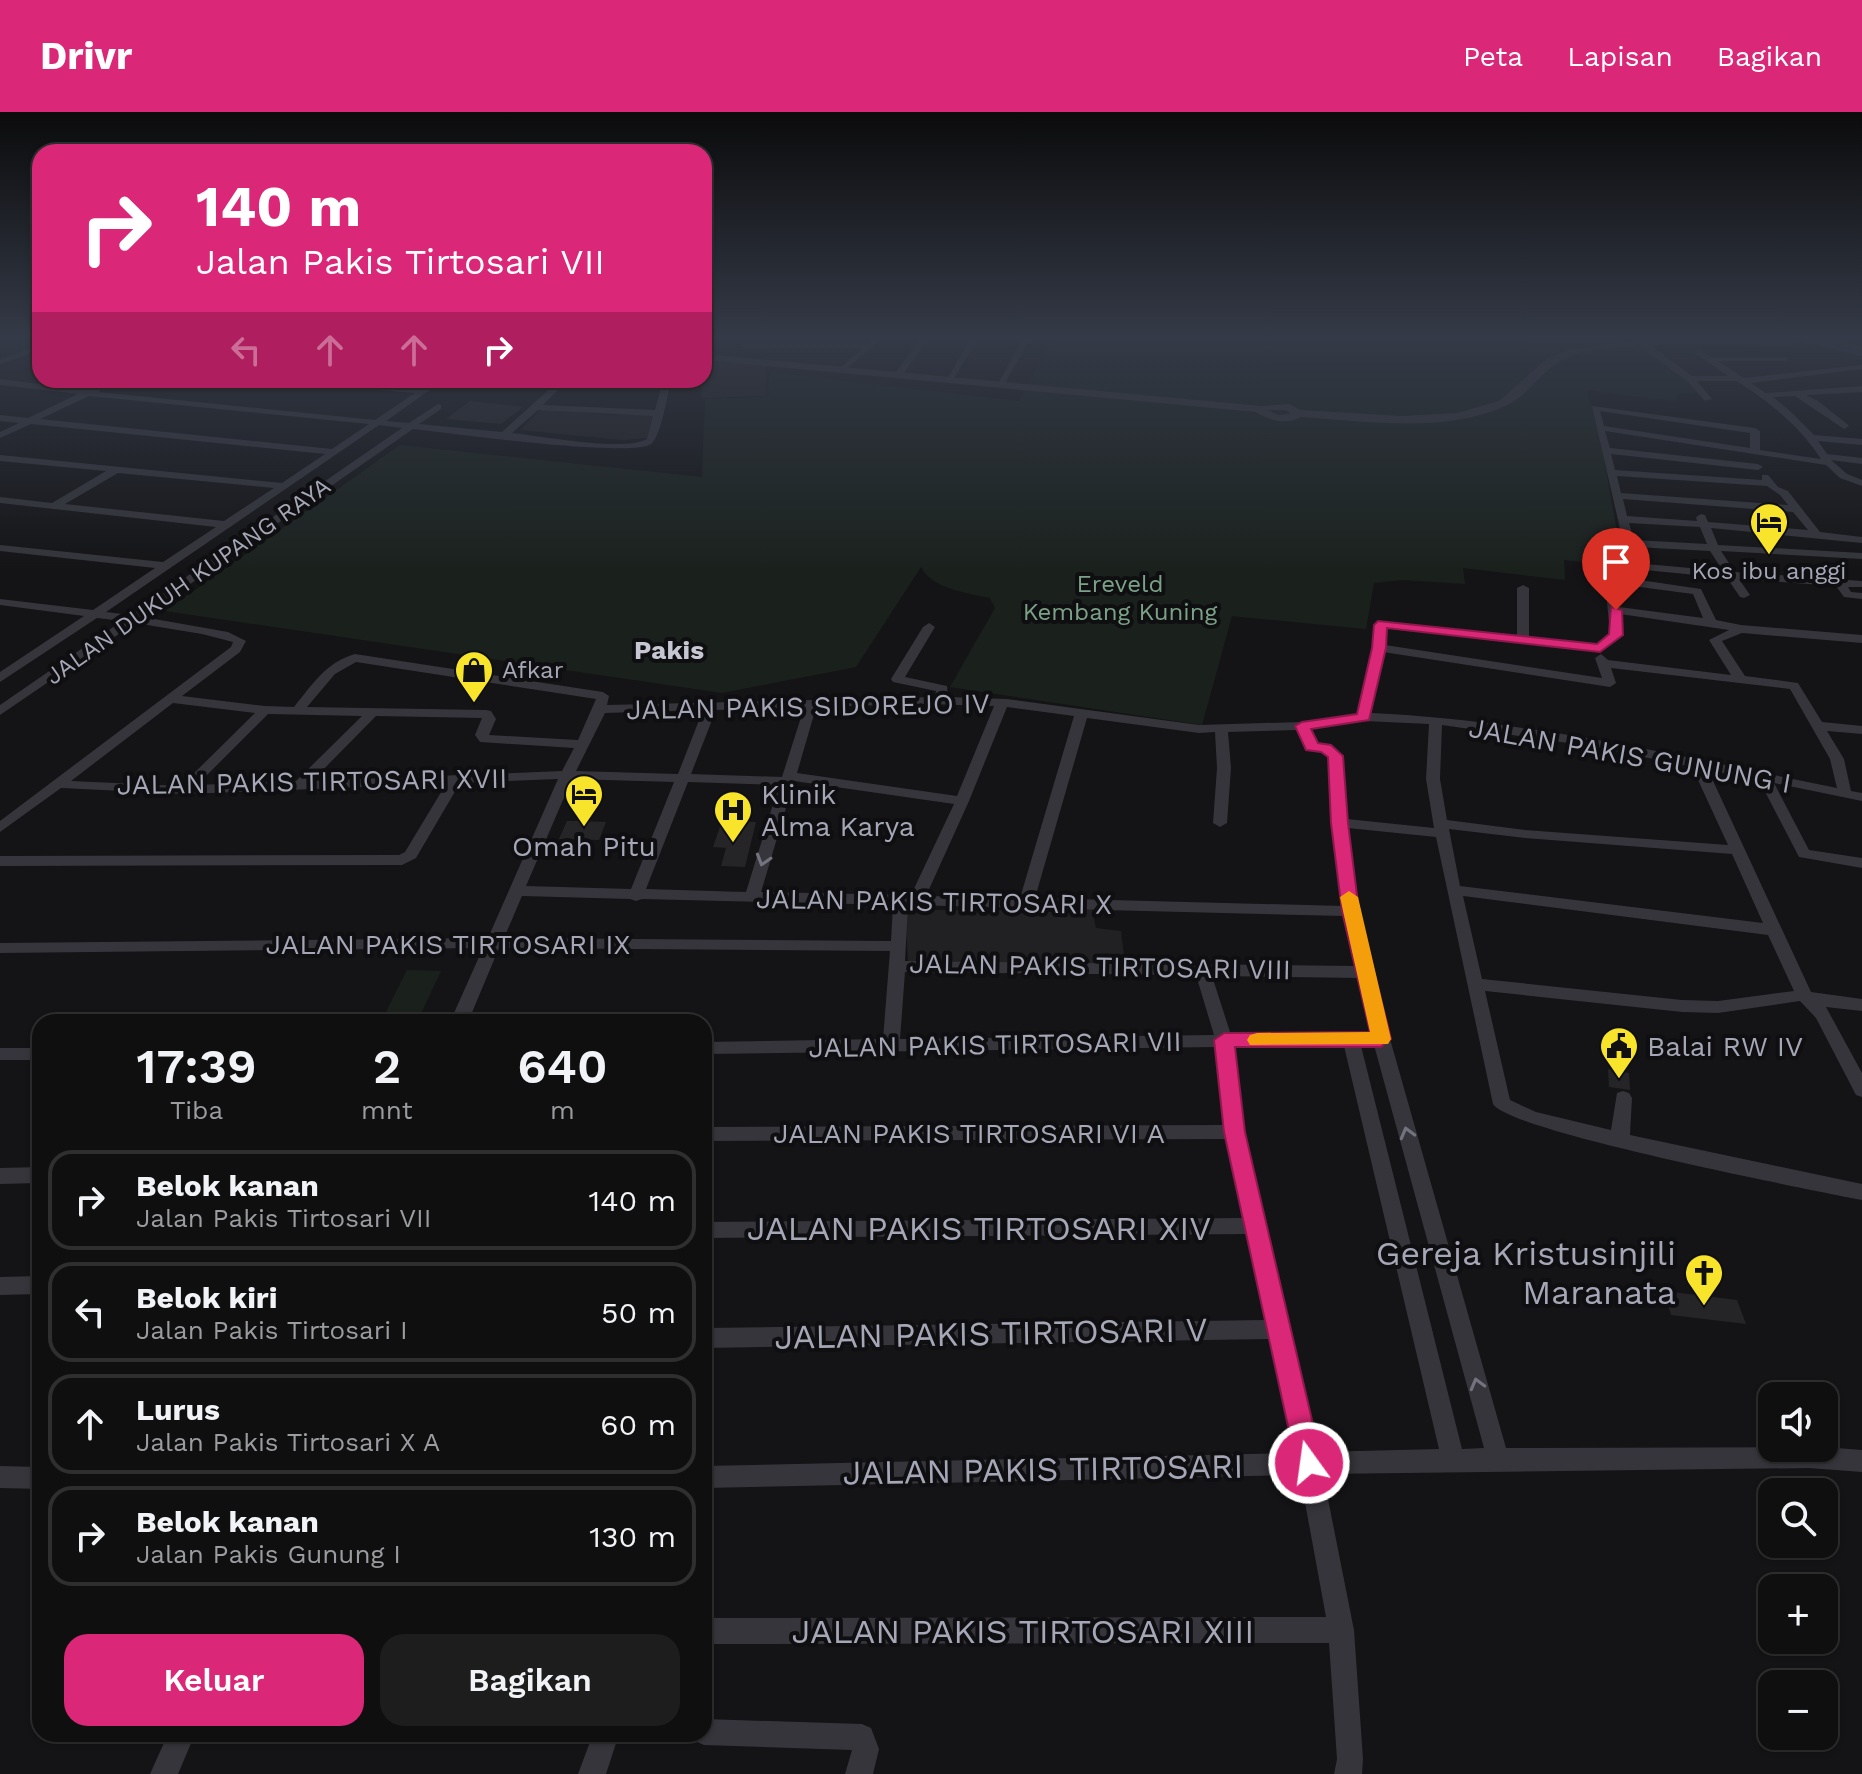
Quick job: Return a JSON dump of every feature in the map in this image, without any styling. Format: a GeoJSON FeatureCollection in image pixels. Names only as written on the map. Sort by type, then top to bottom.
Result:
{"type":"FeatureCollection","features":[{"type":"Feature","properties":{"kind":"street"},"geometry":{"type":"LineString","coordinates":[[0,435],[40,416]]}},
{"type":"Feature","properties":{"kind":"street"},"geometry":{"type":"LineString","coordinates":[[330,416],[643,446],[651,440],[657,416]]}},
{"type":"Feature","properties":{"kind":"street","name":"JALAN DUKUH KUPANG RAYA"},"geometry":{"type":"LineString","coordinates":[[0,678],[385,416]]}},
{"type":"Feature","properties":{"kind":"street","name":"JALAN DUKUH KUPANG RAYA"},"geometry":{"type":"LineString","coordinates":[[0,711],[426,416]]}},
{"type":"Feature","properties":{"kind":"street"},"geometry":{"type":"LineString","coordinates":[[506,434],[527,416]]}},
{"type":"Feature","properties":{"kind":"street"},"geometry":{"type":"LineString","coordinates":[[1267,416],[1277,418],[1296,416]]}},
{"type":"Feature","properties":{"kind":"street"},"geometry":{"type":"LineString","coordinates":[[1338,416],[1378,418],[1423,416]]}},
{"type":"Feature","properties":{"kind":"street"},"geometry":{"type":"LineString","coordinates":[[1598,416],[1629,543],[1631,555],[1627,565],[1627,581]]}},
{"type":"Feature","properties":{"kind":"street"},"geometry":{"type":"LineString","coordinates":[[1654,416],[1755,431],[1754,450],[1758,467],[1769,483],[1783,492],[1798,509],[1817,535]]}},
{"type":"Feature","properties":{"kind":"street"},"geometry":{"type":"LineString","coordinates":[[1789,416],[1811,438],[1835,473],[1862,483]]}},
{"type":"Feature","properties":{"kind":"street"},"geometry":{"type":"LineString","coordinates":[[1831,416],[1844,426]]}},
{"type":"Feature","properties":{"kind":"street"},"geometry":{"type":"LineString","coordinates":[[0,418],[333,452]]}},
{"type":"Feature","properties":{"kind":"street"},"geometry":{"type":"LineString","coordinates":[[1674,438],[1681,419]]}},
{"type":"Feature","properties":{"kind":"street"},"geometry":{"type":"LineString","coordinates":[[1602,428],[1754,450],[1862,461]]}},
{"type":"Feature","properties":{"kind":"street"},"geometry":{"type":"LineString","coordinates":[[1811,438],[1862,442]]}},
{"type":"Feature","properties":{"kind":"street"},"geometry":{"type":"LineString","coordinates":[[1607,451],[1758,467]]}},
{"type":"Feature","properties":{"kind":"street"},"geometry":{"type":"LineString","coordinates":[[0,458],[283,486]]}},
{"type":"Feature","properties":{"kind":"street"},"geometry":{"type":"LineString","coordinates":[[54,506],[114,471]]}},
{"type":"Feature","properties":{"kind":"street"},"geometry":{"type":"LineString","coordinates":[[1613,473],[1769,483]]}},
{"type":"Feature","properties":{"kind":"street"},"geometry":{"type":"LineString","coordinates":[[1783,492],[1801,492]]}},
{"type":"Feature","properties":{"kind":"street"},"geometry":{"type":"LineString","coordinates":[[1618,496],[1798,509]]}},
{"type":"Feature","properties":{"kind":"street"},"geometry":{"type":"LineString","coordinates":[[0,500],[228,525]]}},
{"type":"Feature","properties":{"kind":"street"},"geometry":{"type":"LineString","coordinates":[[1694,501],[1714,549],[1744,595]]}},
{"type":"Feature","properties":{"kind":"street"},"geometry":{"type":"LineString","coordinates":[[1621,519],[1862,540]]}},
{"type":"Feature","properties":{"kind":"street"},"geometry":{"type":"LineString","coordinates":[[1629,543],[1862,556]]}},
{"type":"Feature","properties":{"kind":"street"},"geometry":{"type":"LineString","coordinates":[[0,548],[167,566]]}},
{"type":"Feature","properties":{"kind":"street"},"geometry":{"type":"LineString","coordinates":[[1627,565],[1841,585],[1862,584]]}},
{"type":"Feature","properties":{"kind":"street"},"geometry":{"type":"LineString","coordinates":[[1364,717],[1379,648],[1380,625],[1383,624],[1600,648],[1616,635],[1611,580],[1697,591],[1711,622]]}},
{"type":"Feature","properties":{"kind":"street"},"geometry":{"type":"LineString","coordinates":[[1841,585],[1848,595],[1862,596]]}},
{"type":"Feature","properties":{"kind":"street"},"geometry":{"type":"LineString","coordinates":[[1523,588],[1523,639]]}},
{"type":"Feature","properties":{"kind":"street"},"geometry":{"type":"LineString","coordinates":[[0,602],[98,614],[240,639],[236,649],[0,828]]}},
{"type":"Feature","properties":{"kind":"street"},"geometry":{"type":"LineString","coordinates":[[1616,610],[1711,622],[1741,629],[1862,639]]}},
{"type":"Feature","properties":{"kind":"street"},"geometry":{"type":"LineString","coordinates":[[929,627],[897,679],[944,690],[941,701]]}},
{"type":"Feature","properties":{"kind":"street"},"geometry":{"type":"LineString","coordinates":[[1741,629],[1715,640],[1741,680]]}},
{"type":"Feature","properties":{"kind":"street"},"geometry":{"type":"LineString","coordinates":[[1379,648],[1610,683],[1600,648]]}},
{"type":"Feature","properties":{"kind":"street"},"geometry":{"type":"LineString","coordinates":[[297,711],[334,669],[344,661],[355,658],[602,695],[600,709],[567,775],[462,1014]]}},
{"type":"Feature","properties":{"kind":"street"},"geometry":{"type":"LineString","coordinates":[[1602,663],[1794,686],[1837,759],[1845,794]]}},
{"type":"Feature","properties":{"kind":"street"},"geometry":{"type":"LineString","coordinates":[[0,665],[16,667]]}},
{"type":"Feature","properties":{"kind":"street"},"geometry":{"type":"LineString","coordinates":[[172,699],[265,710],[486,714],[490,719],[483,739],[583,744]]}},
{"type":"Feature","properties":{"kind":"street","name":"JALAN PAKIS SIDOREJO IV"},"geometry":{"type":"LineString","coordinates":[[600,709],[941,701],[1002,703],[1221,730],[1302,726]]}},
{"type":"Feature","properties":{"kind":"street","name":"JALAN PAKIS TIRTOSARI VIII"},"geometry":{"type":"LineString","coordinates":[[1002,703],[962,801],[909,900],[896,946],[897,966],[1365,972]]}},
{"type":"Feature","properties":{"kind":"street"},"geometry":{"type":"LineString","coordinates":[[752,897],[809,711],[807,705]]}},
{"type":"Feature","properties":{"kind":"street"},"geometry":{"type":"LineString","coordinates":[[636,896],[711,707]]}},
{"type":"Feature","properties":{"kind":"street"},"geometry":{"type":"LineString","coordinates":[[185,790],[265,710]]}},
{"type":"Feature","properties":{"kind":"street"},"geometry":{"type":"LineString","coordinates":[[299,786],[371,714]]}},
{"type":"Feature","properties":{"kind":"street"},"geometry":{"type":"LineString","coordinates":[[1026,903],[1081,715]]}},
{"type":"Feature","properties":{"kind":"street","name":"JALAN PAKIS GUNUNG I"},"geometry":{"type":"LineString","coordinates":[[1302,726],[1364,717],[1436,720],[1596,743],[1862,797]]}},
{"type":"Feature","properties":{"kind":"street"},"geometry":{"type":"LineString","coordinates":[[1436,720],[1433,779],[1441,828],[1502,1104],[1525,1115],[1620,1140],[1862,1192]]}},
{"type":"Feature","properties":{"kind":"street"},"geometry":{"type":"LineString","coordinates":[[1302,726],[1312,746],[1325,748],[1336,756],[1340,823],[1351,911],[1365,972],[1498,1459]]}},
{"type":"Feature","properties":{"kind":"street"},"geometry":{"type":"LineString","coordinates":[[1820,726],[1862,730]]}},
{"type":"Feature","properties":{"kind":"street"},"geometry":{"type":"LineString","coordinates":[[1220,823],[1224,768],[1221,730]]}},
{"type":"Feature","properties":{"kind":"street"},"geometry":{"type":"LineString","coordinates":[[1699,766],[1806,997],[1823,1014],[1862,1090]]}},
{"type":"Feature","properties":{"kind":"street","name":"JALAN PAKIS TIRTOSARI XVII"},"geometry":{"type":"LineString","coordinates":[[57,784],[185,790],[567,775],[788,778],[962,801]]}},
{"type":"Feature","properties":{"kind":"street"},"geometry":{"type":"LineString","coordinates":[[0,861],[402,860],[411,855],[456,778]]}},
{"type":"Feature","properties":{"kind":"street"},"geometry":{"type":"LineString","coordinates":[[1765,779],[1804,854],[1862,863]]}},
{"type":"Feature","properties":{"kind":"street"},"geometry":{"type":"LineString","coordinates":[[1340,823],[1738,850]]}},
{"type":"Feature","properties":{"kind":"street"},"geometry":{"type":"LineString","coordinates":[[1453,890],[1774,930]]}},
{"type":"Feature","properties":{"kind":"street","name":"JALAN PAKIS TIRTOSARI X"},"geometry":{"type":"LineString","coordinates":[[517,891],[1351,911]]}},
{"type":"Feature","properties":{"kind":"street","name":"JALAN PAKIS TIRTOSARI IX"},"geometry":{"type":"LineString","coordinates":[[0,948],[492,943],[896,946]]}},
{"type":"Feature","properties":{"kind":"street"},"geometry":{"type":"LineString","coordinates":[[891,1045],[897,966]]}},
{"type":"Feature","properties":{"kind":"street"},"geometry":{"type":"LineString","coordinates":[[1202,969],[1224,1040],[1234,1132],[1309,1463],[1341,1630],[1350,1759],[1348,1774]]}},
{"type":"Feature","properties":{"kind":"street"},"geometry":{"type":"LineString","coordinates":[[1476,984],[1682,1006],[1718,1007],[1806,997],[1862,1005]]}},
{"type":"Feature","properties":{"kind":"street"},"geometry":{"type":"LineString","coordinates":[[1351,1039],[1453,1460]]}},
{"type":"Feature","properties":{"kind":"street","name":"JALAN PAKIS TIRTOSARI VII"},"geometry":{"type":"LineString","coordinates":[[712,1048],[1381,1039]]}},
{"type":"Feature","properties":{"kind":"street"},"geometry":{"type":"LineString","coordinates":[[0,1054],[32,1054]]}},
{"type":"Feature","properties":{"kind":"street"},"geometry":{"type":"LineString","coordinates":[[1620,1140],[1623,1098]]}},
{"type":"Feature","properties":{"kind":"street","name":"JALAN PAKIS TIRTOSARI VI A"},"geometry":{"type":"LineString","coordinates":[[712,1134],[1234,1132]]}},
{"type":"Feature","properties":{"kind":"street"},"geometry":{"type":"LineString","coordinates":[[0,1176],[32,1175]]}},
{"type":"Feature","properties":{"kind":"street","name":"JALAN PAKIS TIRTOSARI XIV"},"geometry":{"type":"LineString","coordinates":[[712,1230],[1254,1226]]}},
{"type":"Feature","properties":{"kind":"street"},"geometry":{"type":"LineString","coordinates":[[0,1286],[32,1285]]}},
{"type":"Feature","properties":{"kind":"street","name":"JALAN PAKIS TIRTOSARI V"},"geometry":{"type":"LineString","coordinates":[[712,1338],[1279,1329]]}},
{"type":"Feature","properties":{"kind":"street","name":"JALAN PAKIS TIRTOSARI"},"geometry":{"type":"LineString","coordinates":[[712,1477],[1498,1459],[1809,1457],[1862,1461]]}},
{"type":"Feature","properties":{"kind":"street"},"geometry":{"type":"LineString","coordinates":[[0,1477],[32,1478]]}},
{"type":"Feature","properties":{"kind":"street","name":"JALAN PAKIS TIRTOSARI XIII"},"geometry":{"type":"LineString","coordinates":[[712,1631],[1341,1630]]}},
{"type":"Feature","properties":{"kind":"street"},"geometry":{"type":"LineString","coordinates":[[712,1732],[862,1737],[866,1742],[859,1774]]}},
{"type":"Feature","properties":{"kind":"street"},"geometry":{"type":"LineString","coordinates":[[167,1772],[179,1742]]}},
{"type":"Feature","properties":{"kind":"street"},"geometry":{"type":"LineString","coordinates":[[592,1774],[603,1742]]}},
{"type":"Feature","properties":{"kind":"shaded area"},"geometry":{"type":"Polygon","coordinates":[[[535,416],[653,416],[648,438],[622,440],[520,430],[535,416]]]}},
{"type":"Feature","properties":{"kind":"shaded area"},"geometry":{"type":"Polygon","coordinates":[[[905,910],[1092,910],[1096,928],[1121,931],[1125,964],[908,961],[905,910]]]}},
{"type":"Feature","properties":{"kind":"green space","name":"Ereveld Kembang Kuning"},"geometry":{"type":"Polygon","coordinates":[[[704,416],[1595,416],[1623,566],[1564,560],[1565,580],[1463,568],[1465,584],[1402,580],[1374,583],[1366,629],[1232,616],[1202,725],[950,687],[995,608],[990,598],[942,585],[921,567],[856,667],[722,693],[165,611],[400,445],[702,477],[704,416]]]}},
{"type":"Feature","properties":{"kind":"green space"},"geometry":{"type":"Polygon","coordinates":[[[407,970],[441,971],[421,1014],[385,1014],[407,970]]]}},
{"type":"Feature","properties":{"kind":"building"},"geometry":{"type":"Polygon","coordinates":[[[451,416],[512,416],[501,424],[446,419],[451,416]]]}},
{"type":"Feature","properties":{"kind":"building","name":"Omah Pitu"},"geometry":{"type":"Polygon","coordinates":[[[567,821],[606,822],[599,840],[559,839],[567,821]]]}},
{"type":"Feature","properties":{"kind":"building","name":"Klinik Alma Karya"},"geometry":{"type":"Polygon","coordinates":[[[722,821],[756,822],[745,867],[721,866],[726,848],[713,847],[722,821]]]}},
{"type":"Feature","properties":{"kind":"building","name":"Balai RW IV"},"geometry":{"type":"Polygon","coordinates":[[[1608,1069],[1629,1073],[1630,1090],[1609,1087],[1608,1069]]]}},
{"type":"Feature","properties":{"kind":"building","name":"Gereja Kristusinjili Maranata"},"geometry":{"type":"Polygon","coordinates":[[[1664,1291],[1737,1300],[1746,1324],[1671,1315],[1664,1291]]]}},
{"type":"Feature","properties":{"kind":"slow traffic"},"geometry":{"type":"LineString","coordinates":[[1257,1040],[1381,1039],[1349,897]]}},
{"type":"Feature","properties":{"kind":"place","name":"Kos ibu anggi"},"geometry":{"type":"Point","coordinates":[1769,556]}},
{"type":"Feature","properties":{"kind":"place","name":"Afkar"},"geometry":{"type":"Point","coordinates":[474,704]}},
{"type":"Feature","properties":{"kind":"place","name":"Omah Pitu"},"geometry":{"type":"Point","coordinates":[584,828]}},
{"type":"Feature","properties":{"kind":"place","name":"Klinik Alma Karya"},"geometry":{"type":"Point","coordinates":[733,844]}},
{"type":"Feature","properties":{"kind":"place","name":"Balai RW IV"},"geometry":{"type":"Point","coordinates":[1619,1080]}},
{"type":"Feature","properties":{"kind":"place","name":"Gereja Kristusinjili Maranata"},"geometry":{"type":"Point","coordinates":[1704,1307]}},
{"type":"Feature","properties":{"kind":"district","name":"Pakis"},"geometry":{"type":"Point","coordinates":[669,650]}},
{"type":"Feature","properties":{"kind":"route"},"geometry":{"type":"LineString","coordinates":[[1309,1463],[1234,1132],[1224,1040],[1381,1039],[1351,911],[1340,823],[1336,756],[1325,748],[1312,746],[1302,726],[1364,717],[1379,648],[1380,625],[1600,648],[1616,635],[1616,610]]}}]}
